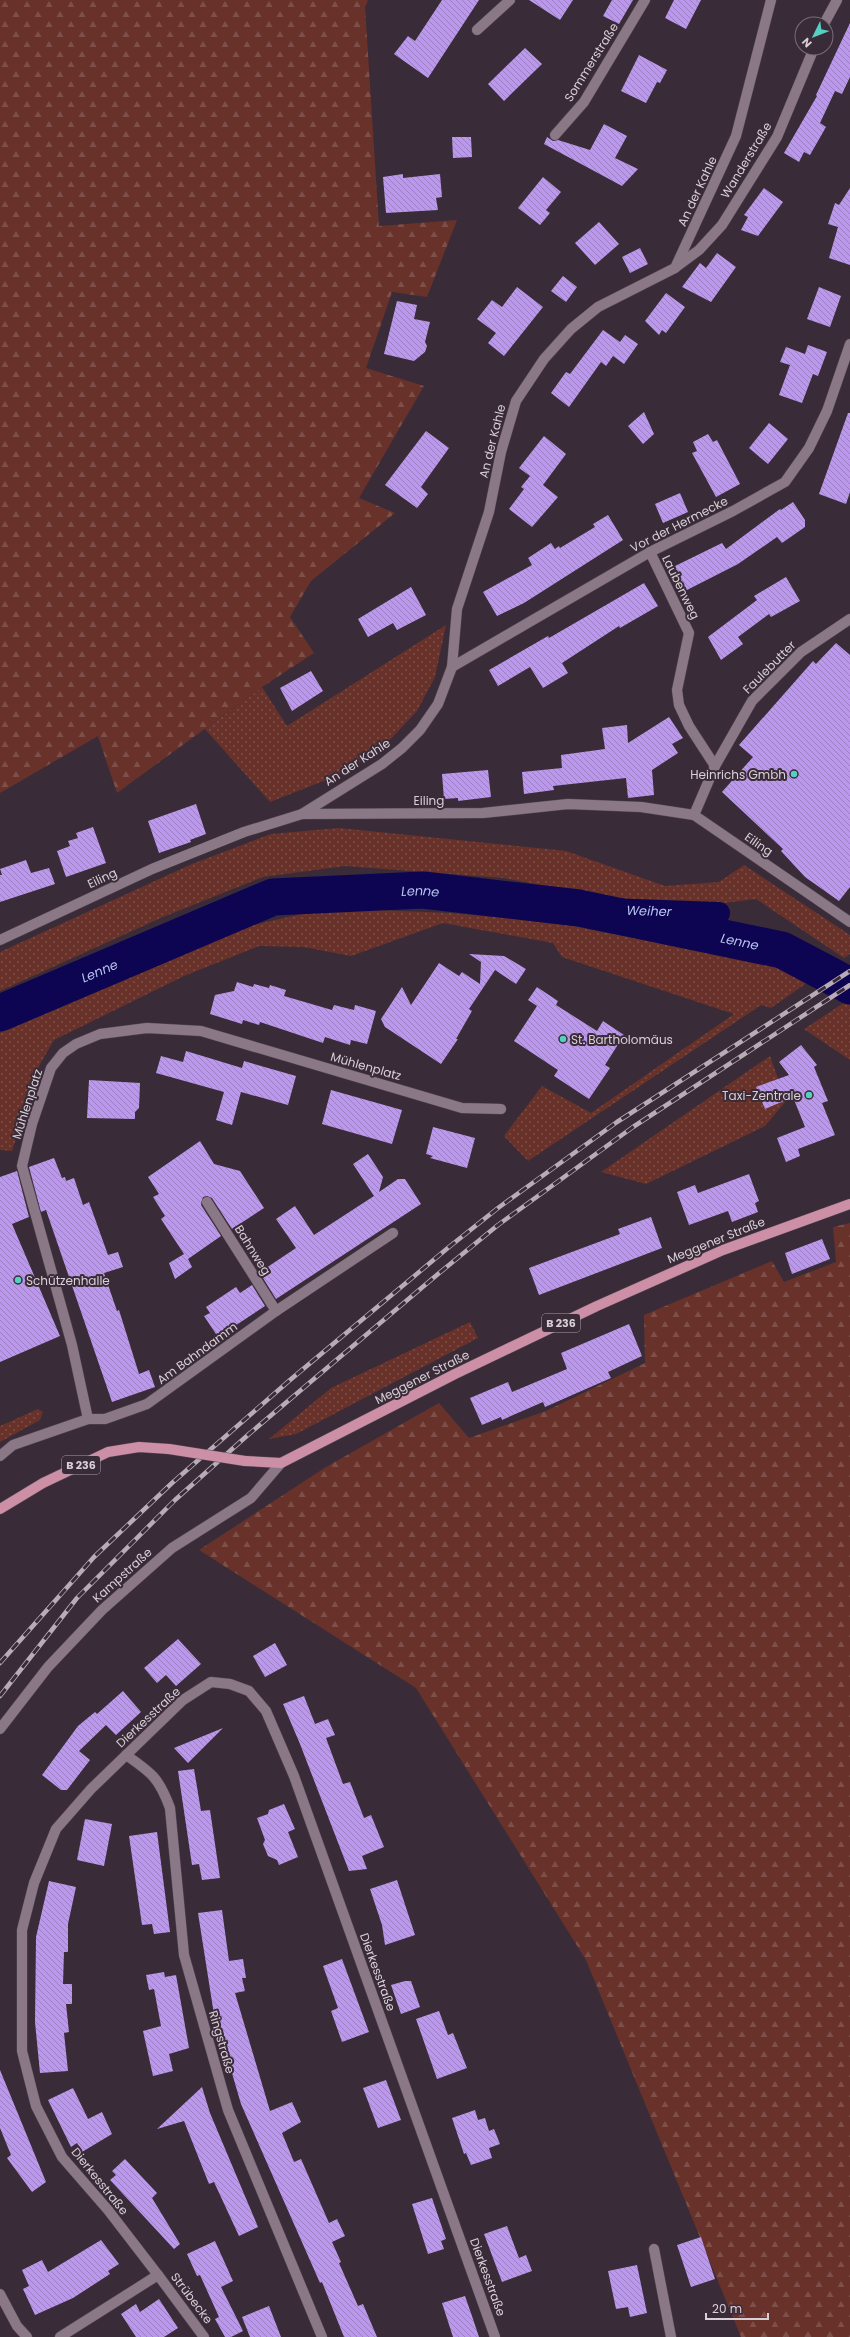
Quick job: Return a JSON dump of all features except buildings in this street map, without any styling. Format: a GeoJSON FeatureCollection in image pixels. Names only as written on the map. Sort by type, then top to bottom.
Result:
{"type":"FeatureCollection","features":[{"type":"Feature","properties":{"kind":"main road","name":"Meggener Straße"},"geometry":{"type":"LineString","coordinates":[[281,1463],[455,1374],[597,1306],[723,1250],[850,1204]]}},
{"type":"Feature","properties":{"kind":"main road","name":"B 236"},"geometry":{"type":"LineString","coordinates":[[0,1509],[43,1483],[108,1452],[140,1447],[169,1449],[245,1461],[281,1463]]}},
{"type":"Feature","properties":{"kind":"street"},"geometry":{"type":"LineString","coordinates":[[477,30],[510,0]]}},
{"type":"Feature","properties":{"kind":"street","name":"Sommerstraße"},"geometry":{"type":"LineString","coordinates":[[555,135],[584,102],[645,0]]}},
{"type":"Feature","properties":{"kind":"street","name":"An der Kahle"},"geometry":{"type":"LineString","coordinates":[[302,814],[382,764],[402,748],[420,730],[438,704],[452,667],[457,609],[490,512],[501,452],[516,401],[544,358],[571,329],[598,307],[675,268],[736,136],[771,0]]}},
{"type":"Feature","properties":{"kind":"street"},"geometry":{"type":"LineString","coordinates":[[828,16],[837,0]]}},
{"type":"Feature","properties":{"kind":"street","name":"Wanderstraße"},"geometry":{"type":"LineString","coordinates":[[675,268],[699,250],[722,225],[778,137],[811,56]]}},
{"type":"Feature","properties":{"kind":"street","name":"Vor der Hermecke"},"geometry":{"type":"LineString","coordinates":[[452,667],[650,552],[733,511],[785,482],[809,448],[827,411],[850,344]]}},
{"type":"Feature","properties":{"kind":"street","name":"Laubenweg"},"geometry":{"type":"LineString","coordinates":[[650,552],[689,633],[677,690],[679,705],[689,726],[715,766]]}},
{"type":"Feature","properties":{"kind":"street","name":"Faulebutter"},"geometry":{"type":"LineString","coordinates":[[694,815],[715,766],[752,701],[801,652],[850,619]]}},
{"type":"Feature","properties":{"kind":"street","name":"Eiling"},"geometry":{"type":"LineString","coordinates":[[0,940],[152,869],[244,832],[302,814],[483,813],[568,804],[641,807],[694,815],[850,922]]}},
{"type":"Feature","properties":{"kind":"street","name":"Mühlenplatz"},"geometry":{"type":"LineString","coordinates":[[88,1419],[72,1345],[22,1166],[32,1124],[51,1068],[63,1053],[76,1044],[100,1034],[147,1028],[201,1031],[462,1108],[501,1109]]}},
{"type":"Feature","properties":{"kind":"street","name":"Bahnweg"},"geometry":{"type":"LineString","coordinates":[[207,1202],[276,1312]]}},
{"type":"Feature","properties":{"kind":"street","name":"Am Bahndamm"},"geometry":{"type":"LineString","coordinates":[[0,1456],[14,1445],[88,1419],[105,1419],[147,1404],[276,1312],[393,1233]]}},
{"type":"Feature","properties":{"kind":"street","name":"Kampstraße"},"geometry":{"type":"LineString","coordinates":[[0,1729],[48,1667],[102,1610],[172,1548],[251,1498],[281,1463]]}},
{"type":"Feature","properties":{"kind":"street","name":"Dierkesstraße"},"geometry":{"type":"LineString","coordinates":[[158,2275],[108,2210],[62,2157],[36,2106],[22,2051],[22,1930],[34,1882],[56,1829],[91,1789],[183,1700],[212,1682],[230,1684],[249,1691],[266,1711],[294,1776],[495,2337]]}},
{"type":"Feature","properties":{"kind":"street","name":"Ringstraße"},"geometry":{"type":"LineString","coordinates":[[126,1755],[148,1770],[162,1787],[170,1808],[184,1955],[228,2110],[322,2337]]}},
{"type":"Feature","properties":{"kind":"street"},"geometry":{"type":"LineString","coordinates":[[654,2249],[671,2337]]}},
{"type":"Feature","properties":{"kind":"street"},"geometry":{"type":"LineString","coordinates":[[60,2337],[158,2275]]}},
{"type":"Feature","properties":{"kind":"street","name":"Strübecke"},"geometry":{"type":"LineString","coordinates":[[158,2275],[204,2337]]}},
{"type":"Feature","properties":{"kind":"street"},"geometry":{"type":"LineString","coordinates":[[0,2294],[17,2326],[28,2337]]}},
{"type":"Feature","properties":{"kind":"green space"},"geometry":{"type":"Polygon","coordinates":[[[0,0],[368,0],[365,7],[379,226],[457,220],[427,297],[392,292],[366,368],[424,386],[359,498],[395,513],[311,581],[290,617],[314,653],[262,687],[117,793],[98,736],[0,793],[0,0]]]}},
{"type":"Feature","properties":{"kind":"green space"},"geometry":{"type":"Polygon","coordinates":[[[446,625],[435,677],[417,711],[386,744],[344,773],[270,802],[205,729],[262,687],[287,726],[446,625]]]}},
{"type":"Feature","properties":{"kind":"green space"},"geometry":{"type":"Polygon","coordinates":[[[339,828],[566,851],[665,886],[719,882],[744,865],[850,935],[850,954],[844,958],[756,899],[692,907],[630,902],[504,878],[345,866],[263,877],[163,917],[0,991],[0,952],[192,864],[271,834],[339,828]]]}},
{"type":"Feature","properties":{"kind":"green space"},"geometry":{"type":"Polygon","coordinates":[[[328,908],[450,913],[555,922],[601,932],[765,960],[811,980],[771,1008],[761,1005],[528,1161],[504,1136],[542,1086],[591,1113],[734,1014],[562,957],[553,943],[443,923],[351,956],[304,947],[259,946],[184,976],[54,1040],[39,1066],[12,1151],[0,1150],[0,1033],[249,926],[328,908]]]}},
{"type":"Feature","properties":{"kind":"green space"},"geometry":{"type":"Polygon","coordinates":[[[850,999],[850,1060],[804,1029],[850,999]]]}},
{"type":"Feature","properties":{"kind":"green space"},"geometry":{"type":"Polygon","coordinates":[[[770,1056],[786,1101],[765,1126],[646,1184],[601,1172],[770,1056]]]}},
{"type":"Feature","properties":{"kind":"green space"},"geometry":{"type":"Polygon","coordinates":[[[850,1223],[850,2337],[741,2337],[586,1960],[416,1688],[199,1550],[326,1467],[439,1403],[469,1438],[546,1411],[645,1363],[644,1315],[772,1261],[784,1282],[836,1262],[833,1227],[850,1223]]]}},
{"type":"Feature","properties":{"kind":"green space"},"geometry":{"type":"Polygon","coordinates":[[[470,1322],[478,1338],[296,1434],[269,1439],[331,1388],[470,1322]]]}},
{"type":"Feature","properties":{"kind":"green space"},"geometry":{"type":"Polygon","coordinates":[[[38,1409],[43,1412],[40,1420],[0,1442],[0,1426],[38,1409]]]}},
{"type":"Feature","properties":{"kind":"waterway","name":"Lenne"},"geometry":{"type":"LineString","coordinates":[[0,1013],[273,897],[423,890],[579,908],[782,950],[850,986]]}},
{"type":"Feature","properties":{"kind":"waterway","name":"Weiher"},"geometry":{"type":"LineString","coordinates":[[579,908],[719,913]]}},
{"type":"Feature","properties":{"kind":"railway"},"geometry":{"type":"LineString","coordinates":[[0,1663],[94,1557],[172,1483],[290,1380],[449,1247],[498,1208],[617,1122],[850,971]]}},
{"type":"Feature","properties":{"kind":"railway"},"geometry":{"type":"LineString","coordinates":[[0,1696],[77,1598],[175,1500],[249,1434],[438,1274],[498,1225],[633,1127],[850,985]]}},
{"type":"Feature","properties":{"kind":"place","name":"Heinrichs Gmbh"},"geometry":{"type":"Point","coordinates":[794,774]}},
{"type":"Feature","properties":{"kind":"place","name":"St. Bartholomäus"},"geometry":{"type":"Point","coordinates":[563,1039]}},
{"type":"Feature","properties":{"kind":"place","name":"Taxi-Zentrale"},"geometry":{"type":"Point","coordinates":[809,1095]}},
{"type":"Feature","properties":{"kind":"place","name":"Schützenhalle"},"geometry":{"type":"Point","coordinates":[18,1280]}}]}
